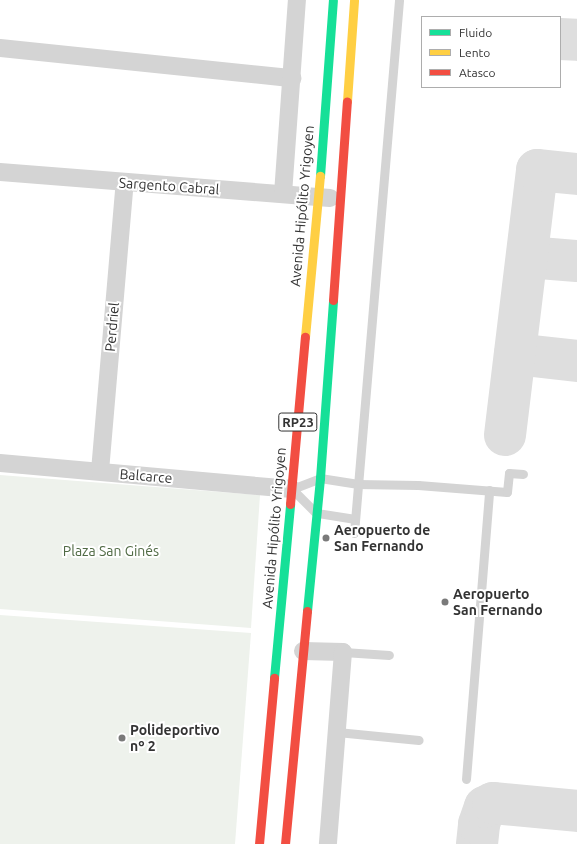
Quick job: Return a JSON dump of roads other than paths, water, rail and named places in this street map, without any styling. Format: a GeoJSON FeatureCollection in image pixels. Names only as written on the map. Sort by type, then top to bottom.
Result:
{"type":"FeatureCollection","features":[{"type":"Feature","properties":{"kind":"main road","name":"Avenida Hipólito Yrigoyen"},"geometry":{"type":"LineString","coordinates":[[259,844],[318,197],[333,0]]}},
{"type":"Feature","properties":{"kind":"main road","name":"RP23"},"geometry":{"type":"LineString","coordinates":[[285,844],[320,478],[354,0]]}},
{"type":"Feature","properties":{"kind":"street"},"geometry":{"type":"LineString","coordinates":[[284,194],[297,0]]}},
{"type":"Feature","properties":{"kind":"street"},"geometry":{"type":"LineString","coordinates":[[0,48],[292,78]]}},
{"type":"Feature","properties":{"kind":"street","name":"Sargento Cabral"},"geometry":{"type":"LineString","coordinates":[[0,172],[339,199]]}},
{"type":"Feature","properties":{"kind":"street","name":"Perdriel"},"geometry":{"type":"LineString","coordinates":[[100,471],[125,182]]}},
{"type":"Feature","properties":{"kind":"street","name":"Balcarce"},"geometry":{"type":"LineString","coordinates":[[0,463],[292,489]]}},
{"type":"Feature","properties":{"kind":"street"},"geometry":{"type":"LineString","coordinates":[[303,651],[343,652],[328,844]]}},
{"type":"Feature","properties":{"kind":"lane"},"geometry":{"type":"LineString","coordinates":[[354,533],[399,0]]}},
{"type":"Feature","properties":{"kind":"lane"},"geometry":{"type":"LineString","coordinates":[[354,519],[316,513],[292,489],[320,478],[357,484],[418,485],[507,492],[509,473],[524,474]]}},
{"type":"Feature","properties":{"kind":"lane"},"geometry":{"type":"LineString","coordinates":[[466,779],[489,490]]}},
{"type":"Feature","properties":{"kind":"lane"},"geometry":{"type":"LineString","coordinates":[[343,652],[389,655]]}},
{"type":"Feature","properties":{"kind":"lane"},"geometry":{"type":"LineString","coordinates":[[337,732],[419,740]]}},
{"type":"Feature","properties":{"kind":"place","name":"Aeropuerto de San Fernando"},"geometry":{"type":"Point","coordinates":[326,538]}},
{"type":"Feature","properties":{"kind":"place","name":"Aeropuerto San Fernando"},"geometry":{"type":"Point","coordinates":[445,602]}},
{"type":"Feature","properties":{"kind":"place","name":"Polideportivo nº 2"},"geometry":{"type":"Point","coordinates":[122,738]}},
{"type":"Feature","properties":{"kind":"park label","name":"Plaza San Ginés"},"geometry":{"type":"Point","coordinates":[111,551]}}]}
